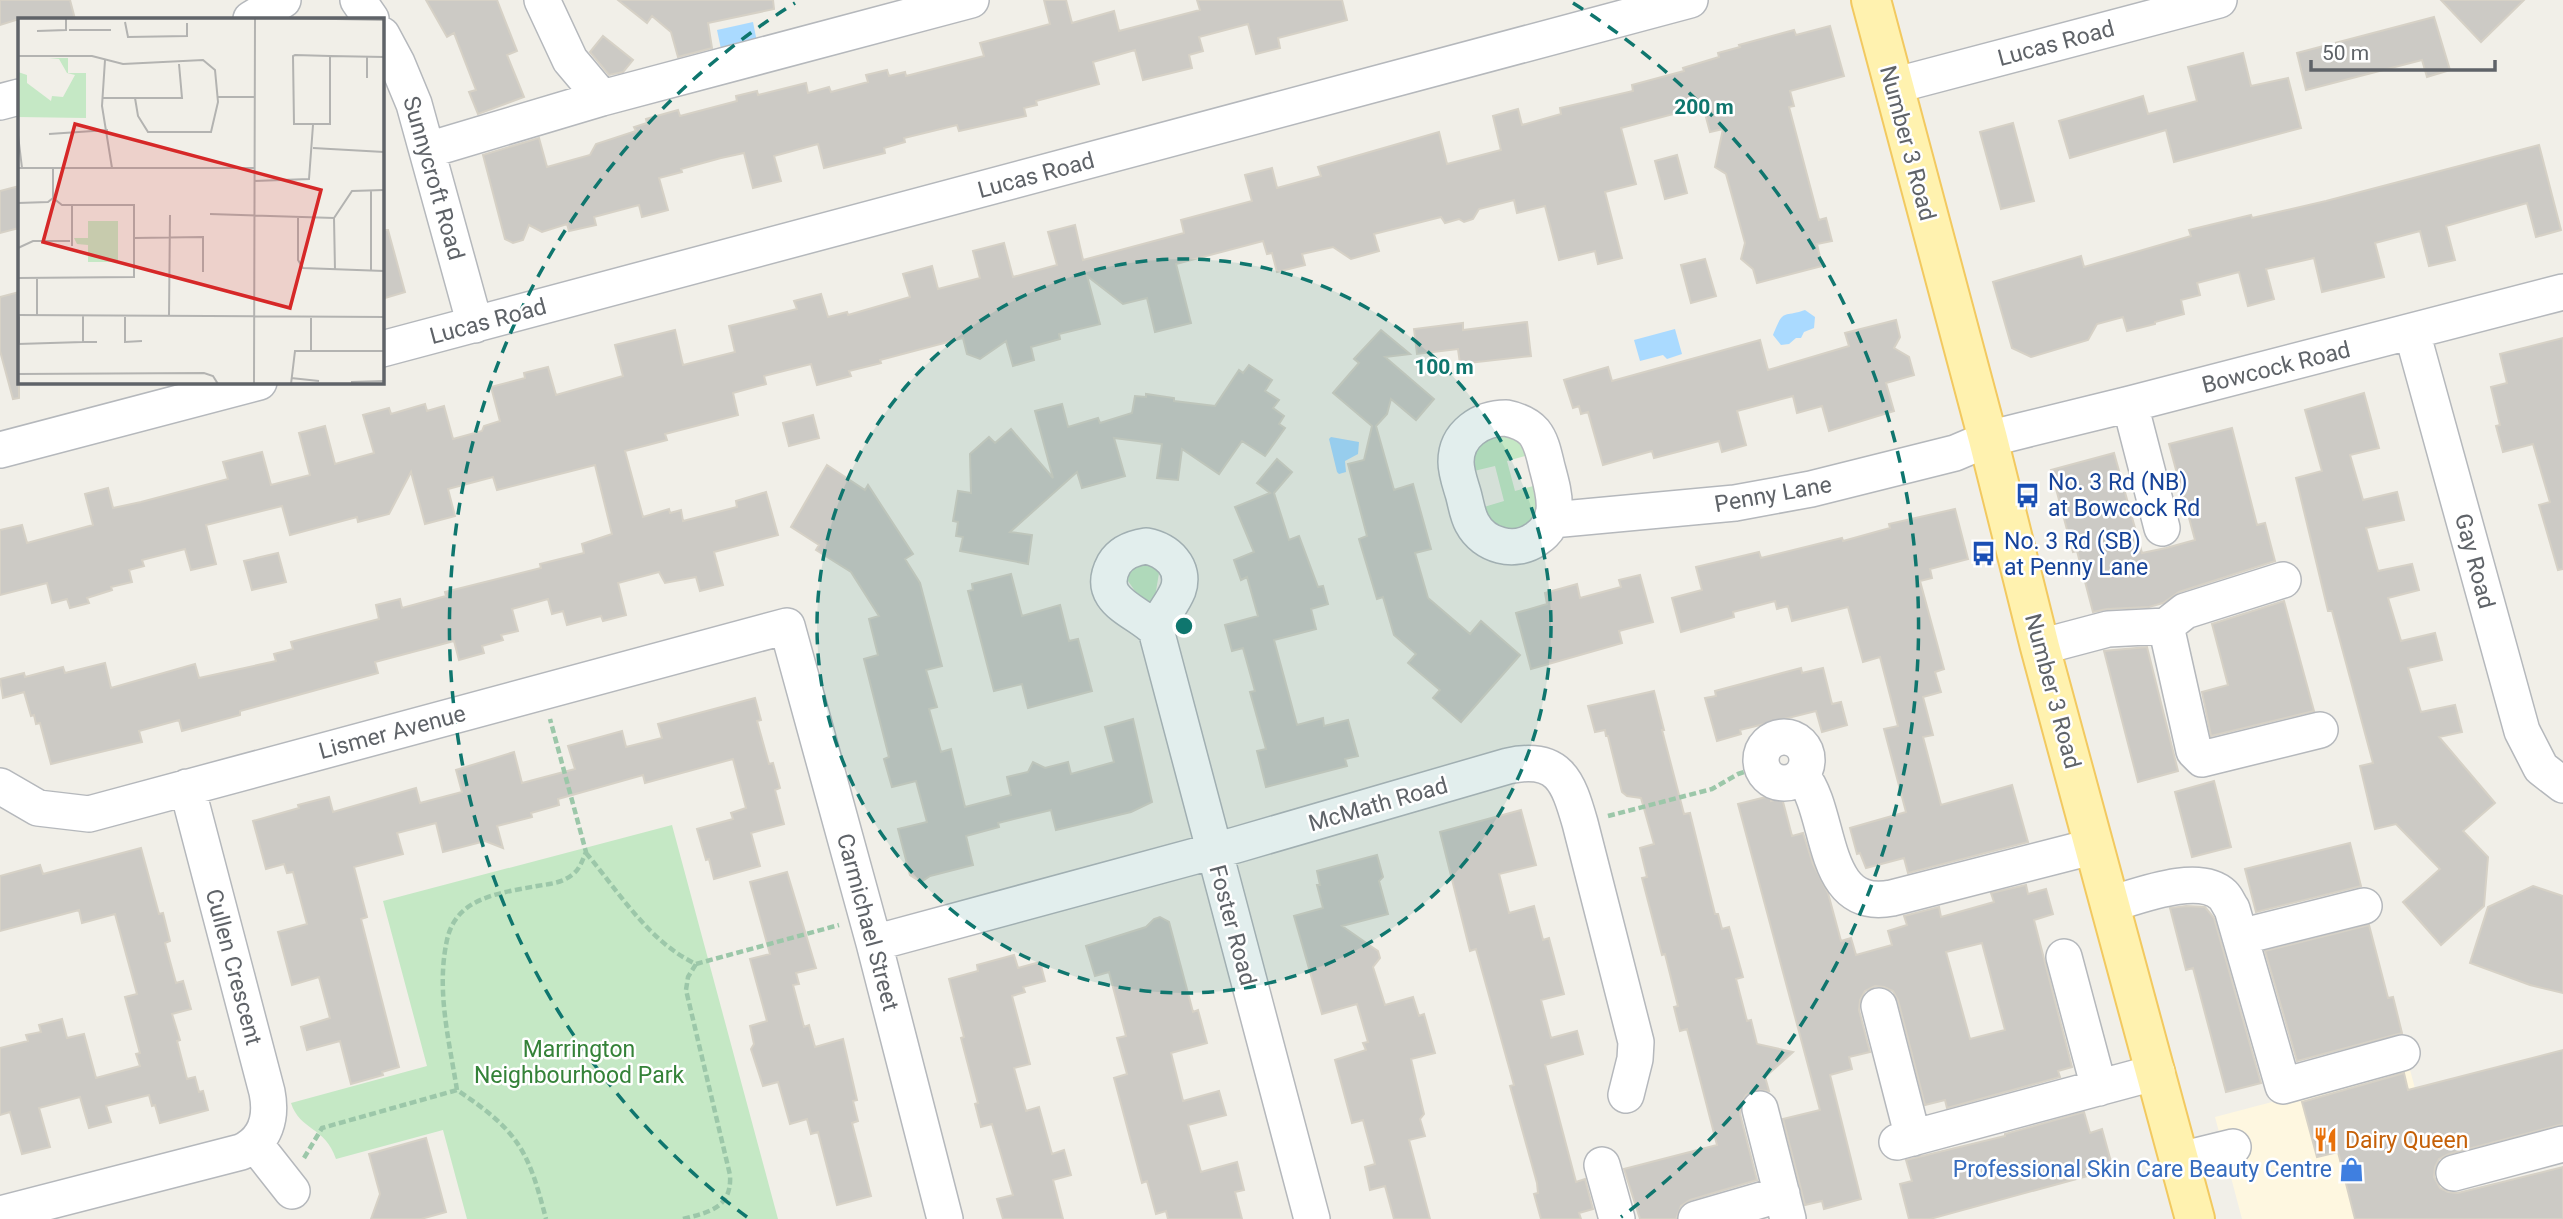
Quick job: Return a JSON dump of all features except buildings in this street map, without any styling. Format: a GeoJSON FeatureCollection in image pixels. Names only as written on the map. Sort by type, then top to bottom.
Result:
{"type":"FeatureCollection","features":[{"type":"Feature","properties":{"kind":"main road","name":"Number 3 Road"},"geometry":{"type":"LineString","coordinates":[[1871,0],[1988,439],[2040,647],[2195,1219]]}},
{"type":"Feature","properties":{"kind":"street"},"geometry":{"type":"LineString","coordinates":[[253,18],[284,0]]}},
{"type":"Feature","properties":{"kind":"street"},"geometry":{"type":"LineString","coordinates":[[358,0],[370,18]]}},
{"type":"Feature","properties":{"kind":"street"},"geometry":{"type":"LineString","coordinates":[[542,0],[570,60],[602,98]]}},
{"type":"Feature","properties":{"kind":"street"},"geometry":{"type":"LineString","coordinates":[[428,150],[602,98],[971,0]]}},
{"type":"Feature","properties":{"kind":"street","name":"Lucas Road"},"geometry":{"type":"LineString","coordinates":[[383,349],[1690,0]]}},
{"type":"Feature","properties":{"kind":"street","name":"Lucas Road"},"geometry":{"type":"LineString","coordinates":[[1893,86],[2204,2]]}},
{"type":"Feature","properties":{"kind":"street","name":"Sunnycroft Road"},"geometry":{"type":"LineString","coordinates":[[383,37],[408,88],[428,150],[475,325]]}},
{"type":"Feature","properties":{"kind":"street"},"geometry":{"type":"LineString","coordinates":[[0,102],[18,97]]}},
{"type":"Feature","properties":{"kind":"street","name":"Bowcock Road"},"geometry":{"type":"LineString","coordinates":[[1988,439],[2563,292]]}},
{"type":"Feature","properties":{"kind":"street","name":"Gay Road"},"geometry":{"type":"LineString","coordinates":[[2412,332],[2522,731],[2541,768],[2559,783]]}},
{"type":"Feature","properties":{"kind":"street"},"geometry":{"type":"LineString","coordinates":[[0,450],[255,383]]}},
{"type":"Feature","properties":{"kind":"street"},"geometry":{"type":"LineString","coordinates":[[2130,404],[2162,528]]}},
{"type":"Feature","properties":{"kind":"street","name":"Penny Lane"},"geometry":{"type":"LineString","coordinates":[[1552,520],[1710,506],[1786,495],[1955,453],[1988,439]]}},
{"type":"Feature","properties":{"kind":"street"},"geometry":{"type":"LineString","coordinates":[[2040,647],[2108,629],[2166,626],[2185,611],[2283,580]]}},
{"type":"Feature","properties":{"kind":"street","name":"Lismer Avenue"},"geometry":{"type":"LineString","coordinates":[[0,786],[38,808],[89,814],[787,626]]}},
{"type":"Feature","properties":{"kind":"street","name":"Carmichael Street"},"geometry":{"type":"LineString","coordinates":[[787,626],[871,930],[945,1219]]}},
{"type":"Feature","properties":{"kind":"street"},"geometry":{"type":"LineString","coordinates":[[2166,626],[2194,751],[2202,759],[2320,730]]}},
{"type":"Feature","properties":{"kind":"street","name":"Foster Road"},"geometry":{"type":"LineString","coordinates":[[1156,630],[1312,1219]]}},
{"type":"Feature","properties":{"kind":"street"},"geometry":{"type":"LineString","coordinates":[[1762,766],[1762,752],[1770,741],[1781,737],[1793,738],[1802,744],[1807,754],[1807,766],[1802,776],[1814,795],[1837,874],[1850,889],[1869,899],[1892,898],[2095,846]]}},
{"type":"Feature","properties":{"kind":"street","name":"McMath Road"},"geometry":{"type":"LineString","coordinates":[[871,930],[1214,850],[1524,763],[1543,765],[1561,775],[1569,788],[1636,1042],[1635,1059],[1626,1095]]}},
{"type":"Feature","properties":{"kind":"street","name":"Cullen Crescent"},"geometry":{"type":"LineString","coordinates":[[187,787],[268,1097],[266,1126],[255,1144]]}},
{"type":"Feature","properties":{"kind":"street"},"geometry":{"type":"LineString","coordinates":[[2111,904],[2181,885],[2212,888],[2224,895],[2232,909],[2283,1086],[2402,1053]]}},
{"type":"Feature","properties":{"kind":"street"},"geometry":{"type":"LineString","coordinates":[[2240,937],[2364,906]]}},
{"type":"Feature","properties":{"kind":"street"},"geometry":{"type":"LineString","coordinates":[[2064,957],[2099,1088]]}},
{"type":"Feature","properties":{"kind":"street"},"geometry":{"type":"LineString","coordinates":[[1879,1006],[1905,1140],[2157,1072]]}},
{"type":"Feature","properties":{"kind":"street"},"geometry":{"type":"LineString","coordinates":[[1696,1219],[1785,1207],[1760,1109]]}},
{"type":"Feature","properties":{"kind":"street"},"geometry":{"type":"LineString","coordinates":[[0,1214],[232,1155],[255,1144],[289,1187]]}},
{"type":"Feature","properties":{"kind":"street"},"geometry":{"type":"LineString","coordinates":[[2454,1173],[2563,1144]]}},
{"type":"Feature","properties":{"kind":"street"},"geometry":{"type":"LineString","coordinates":[[2180,1160],[2233,1147]]}},
{"type":"Feature","properties":{"kind":"street"},"geometry":{"type":"LineString","coordinates":[[1602,1165],[1617,1219]]}},
{"type":"Feature","properties":{"kind":"path"},"geometry":{"type":"LineString","coordinates":[[542,692],[586,852],[659,940],[674,952],[696,964],[871,930]]}},
{"type":"Feature","properties":{"kind":"path"},"geometry":{"type":"LineString","coordinates":[[1580,823],[1712,789],[1738,774],[1762,766]]}},
{"type":"Feature","properties":{"kind":"path"},"geometry":{"type":"LineString","coordinates":[[546,1219],[535,1177],[524,1152],[507,1129],[457,1090],[442,987],[444,958],[452,926],[464,909],[482,898],[566,879],[578,869],[586,852]]}},
{"type":"Feature","properties":{"kind":"path"},"geometry":{"type":"LineString","coordinates":[[683,1219],[708,1212],[720,1205],[731,1186],[685,990],[688,977],[696,964]]}},
{"type":"Feature","properties":{"kind":"path"},"geometry":{"type":"LineString","coordinates":[[289,1187],[322,1128],[457,1090]]}},
{"type":"Feature","properties":{"kind":"shaded area"},"geometry":{"type":"Polygon","coordinates":[[[2409,1066],[2450,1219],[2242,1219],[2215,1117],[2409,1066]]]}},
{"type":"Feature","properties":{"kind":"green space"},"geometry":{"type":"Polygon","coordinates":[[[1499,433],[1520,440],[1529,455],[1507,461],[1515,491],[1537,485],[1540,503],[1533,519],[1518,528],[1504,529],[1488,516],[1484,507],[1504,501],[1495,466],[1474,471],[1472,462],[1475,448],[1499,433]]]}},
{"type":"Feature","properties":{"kind":"green space"},"geometry":{"type":"Polygon","coordinates":[[[1140,561],[1157,568],[1159,573],[1154,603],[1145,605],[1128,581],[1129,571],[1140,561]]]}},
{"type":"Feature","properties":{"kind":"green space","name":"Marrington Neighbourhood Park"},"geometry":{"type":"Polygon","coordinates":[[[672,825],[778,1219],[467,1219],[443,1130],[336,1159],[326,1140],[300,1119],[291,1103],[427,1066],[383,901],[672,825]]]}},
{"type":"Feature","properties":{"kind":"water"},"geometry":{"type":"Polygon","coordinates":[[[753,22],[757,42],[721,49],[717,30],[753,22]]]}},
{"type":"Feature","properties":{"kind":"water"},"geometry":{"type":"Polygon","coordinates":[[[1805,310],[1815,317],[1814,328],[1804,332],[1801,338],[1781,345],[1773,335],[1782,317],[1805,310]]]}},
{"type":"Feature","properties":{"kind":"water"},"geometry":{"type":"Polygon","coordinates":[[[1675,329],[1682,354],[1667,359],[1663,355],[1640,361],[1634,340],[1675,329]]]}},
{"type":"Feature","properties":{"kind":"water"},"geometry":{"type":"Polygon","coordinates":[[[1331,437],[1359,442],[1358,454],[1345,461],[1346,472],[1337,472],[1329,439],[1331,437]]]}},
{"type":"Feature","properties":{"kind":"place","name":"No. 3 Rd (NB) at Bowcock Rd"},"geometry":{"type":"Point","coordinates":[2028,495]}},
{"type":"Feature","properties":{"kind":"place","name":"No. 3 Rd (SB) at Penny Lane"},"geometry":{"type":"Point","coordinates":[1984,554]}},
{"type":"Feature","properties":{"kind":"place","name":"Dairy Queen"},"geometry":{"type":"Point","coordinates":[2325,1140]}},
{"type":"Feature","properties":{"kind":"place","name":"Professional Skin Care Beauty Centre"},"geometry":{"type":"Point","coordinates":[2352,1169]}}]}
